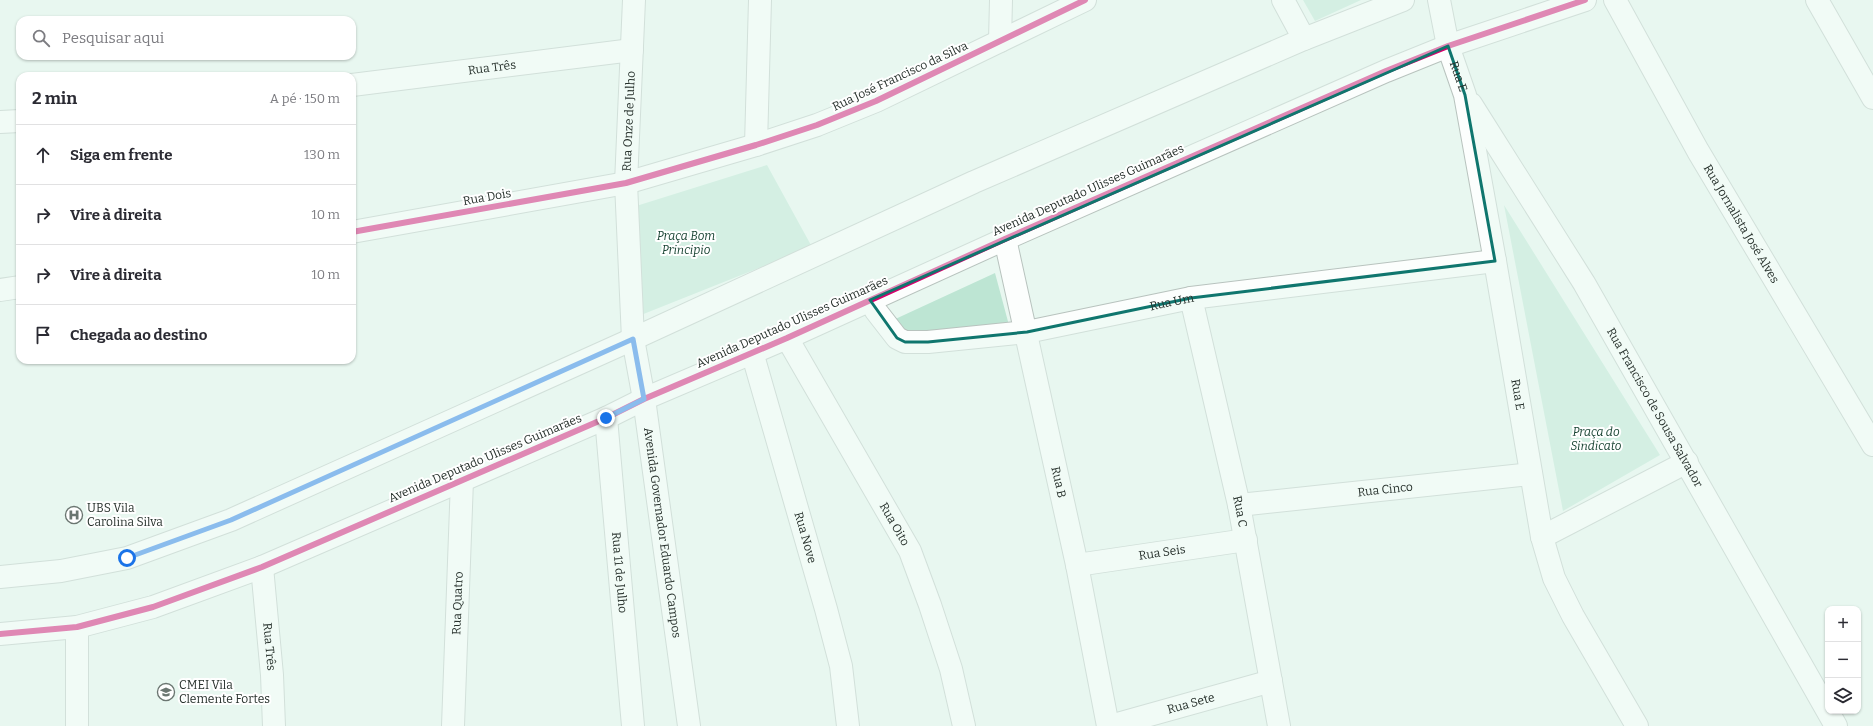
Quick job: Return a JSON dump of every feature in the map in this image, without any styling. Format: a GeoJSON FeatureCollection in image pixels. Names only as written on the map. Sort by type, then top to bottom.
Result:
{"type":"FeatureCollection","features":[{"type":"Feature","properties":{"kind":"street","name":"Rua Onze de Julho"},"geometry":{"type":"LineString","coordinates":[[633,339],[626,183],[634,0]]}},
{"type":"Feature","properties":{"kind":"street"},"geometry":{"type":"LineString","coordinates":[[756,145],[760,0]]}},
{"type":"Feature","properties":{"kind":"street"},"geometry":{"type":"LineString","coordinates":[[1000,41],[1001,0]]}},
{"type":"Feature","properties":{"kind":"street","name":"Rua José Francisco da Silva"},"geometry":{"type":"LineString","coordinates":[[626,183],[756,145],[817,125],[876,101],[1085,0]]}},
{"type":"Feature","properties":{"kind":"street"},"geometry":{"type":"LineString","coordinates":[[1282,0],[1304,39]]}},
{"type":"Feature","properties":{"kind":"street"},"geometry":{"type":"LineString","coordinates":[[0,577],[74,569],[127,558],[231,520],[633,339],[974,182],[1304,39],[1403,0]]}},
{"type":"Feature","properties":{"kind":"street","name":"Rua E"},"geometry":{"type":"LineString","coordinates":[[1438,0],[1448,46],[1465,95],[1542,537],[1554,578],[1572,616],[1637,726]]}},
{"type":"Feature","properties":{"kind":"street","name":"Avenida Deputado Ulisses Guimarães"},"geometry":{"type":"LineString","coordinates":[[0,634],[77,626],[153,607],[262,567],[606,418],[644,399],[788,338],[1005,239],[1386,71],[1448,46],[1585,0]]}},
{"type":"Feature","properties":{"kind":"street","name":"Rua Jornalista José Alves"},"geometry":{"type":"LineString","coordinates":[[1615,0],[1698,151],[1873,445]]}},
{"type":"Feature","properties":{"kind":"street"},"geometry":{"type":"LineString","coordinates":[[1817,0],[1873,98]]}},
{"type":"Feature","properties":{"kind":"street","name":"Rua Três"},"geometry":{"type":"LineString","coordinates":[[356,84],[632,50]]}},
{"type":"Feature","properties":{"kind":"street","name":"Rua Francisco de Sousa Salvador"},"geometry":{"type":"LineString","coordinates":[[1465,95],[1584,283],[1836,726]]}},
{"type":"Feature","properties":{"kind":"street"},"geometry":{"type":"LineString","coordinates":[[0,122],[16,121]]}},
{"type":"Feature","properties":{"kind":"street","name":"Rua Dois"},"geometry":{"type":"LineString","coordinates":[[356,231],[626,183]]}},
{"type":"Feature","properties":{"kind":"street","name":"Rua B"},"geometry":{"type":"LineString","coordinates":[[1005,239],[1078,564],[1109,726]]}},
{"type":"Feature","properties":{"kind":"street","name":"Rua Um"},"geometry":{"type":"LineString","coordinates":[[870,300],[890,331],[897,338],[905,342],[928,342],[1027,332],[1191,298],[1495,261]]}},
{"type":"Feature","properties":{"kind":"street"},"geometry":{"type":"LineString","coordinates":[[0,290],[16,288]]}},
{"type":"Feature","properties":{"kind":"street","name":"Rua C"},"geometry":{"type":"LineString","coordinates":[[1191,298],[1239,505],[1279,726]]}},
{"type":"Feature","properties":{"kind":"street","name":"Rua Oito"},"geometry":{"type":"LineString","coordinates":[[788,338],[910,551],[952,669],[964,726]]}},
{"type":"Feature","properties":{"kind":"street","name":"Avenida Governador Eduardo Campos"},"geometry":{"type":"LineString","coordinates":[[633,339],[644,399],[689,726]]}},
{"type":"Feature","properties":{"kind":"street","name":"Rua Nove"},"geometry":{"type":"LineString","coordinates":[[752,352],[841,666],[848,726]]}},
{"type":"Feature","properties":{"kind":"street","name":"Rua 11 de Julho"},"geometry":{"type":"LineString","coordinates":[[606,418],[632,726]]}},
{"type":"Feature","properties":{"kind":"street"},"geometry":{"type":"LineString","coordinates":[[1542,537],[1686,462]]}},
{"type":"Feature","properties":{"kind":"street","name":"Rua Cinco"},"geometry":{"type":"LineString","coordinates":[[1239,505],[1531,474]]}},
{"type":"Feature","properties":{"kind":"street","name":"Rua Quatro"},"geometry":{"type":"LineString","coordinates":[[453,726],[462,480]]}},
{"type":"Feature","properties":{"kind":"street","name":"Rua Seis"},"geometry":{"type":"LineString","coordinates":[[1078,564],[1246,540]]}},
{"type":"Feature","properties":{"kind":"street","name":"Rua Três"},"geometry":{"type":"LineString","coordinates":[[262,567],[272,675],[274,726]]}},
{"type":"Feature","properties":{"kind":"street"},"geometry":{"type":"LineString","coordinates":[[76,726],[77,626]]}},
{"type":"Feature","properties":{"kind":"street","name":"Rua Sete"},"geometry":{"type":"LineString","coordinates":[[1109,726],[1271,681]]}},
{"type":"Feature","properties":{"kind":"highlighted area"},"geometry":{"type":"Polygon","coordinates":[[[1448,46],[1465,95],[1495,261],[1191,298],[1027,332],[928,342],[905,342],[897,338],[870,300],[1448,46]]]}},
{"type":"Feature","properties":{"kind":"green space"},"geometry":{"type":"Polygon","coordinates":[[[1303,0],[1361,0],[1315,21],[1303,0]]]}},
{"type":"Feature","properties":{"kind":"green space","name":"Praça Bom Principio"},"geometry":{"type":"Polygon","coordinates":[[[767,165],[812,247],[641,315],[633,207],[767,165]]]}},
{"type":"Feature","properties":{"kind":"green space","name":"Praça do Sindicato"},"geometry":{"type":"Polygon","coordinates":[[[1504,205],[1660,455],[1563,511],[1504,205]]]}},
{"type":"Feature","properties":{"kind":"green space"},"geometry":{"type":"Polygon","coordinates":[[[995,273],[1010,329],[910,334],[891,321],[995,273]]]}},
{"type":"Feature","properties":{"kind":"cycle path"},"geometry":{"type":"LineString","coordinates":[[356,231],[626,183],[756,145],[817,125],[876,101],[1085,0]]}},
{"type":"Feature","properties":{"kind":"cycle path"},"geometry":{"type":"LineString","coordinates":[[0,634],[77,627],[153,607],[262,567],[606,418],[644,399],[787,338],[1005,239],[1386,71],[1448,46],[1585,0]]}},
{"type":"Feature","properties":{"kind":"place","name":"UBS Vila Carolina Silva"},"geometry":{"type":"Point","coordinates":[74,515]}},
{"type":"Feature","properties":{"kind":"place","name":"CMEI Vila Clemente Fortes"},"geometry":{"type":"Point","coordinates":[166,692]}},
{"type":"Feature","properties":{"kind":"route"},"geometry":{"type":"LineString","coordinates":[[127,558],[231,520],[633,339],[644,399],[606,418]]}}]}
